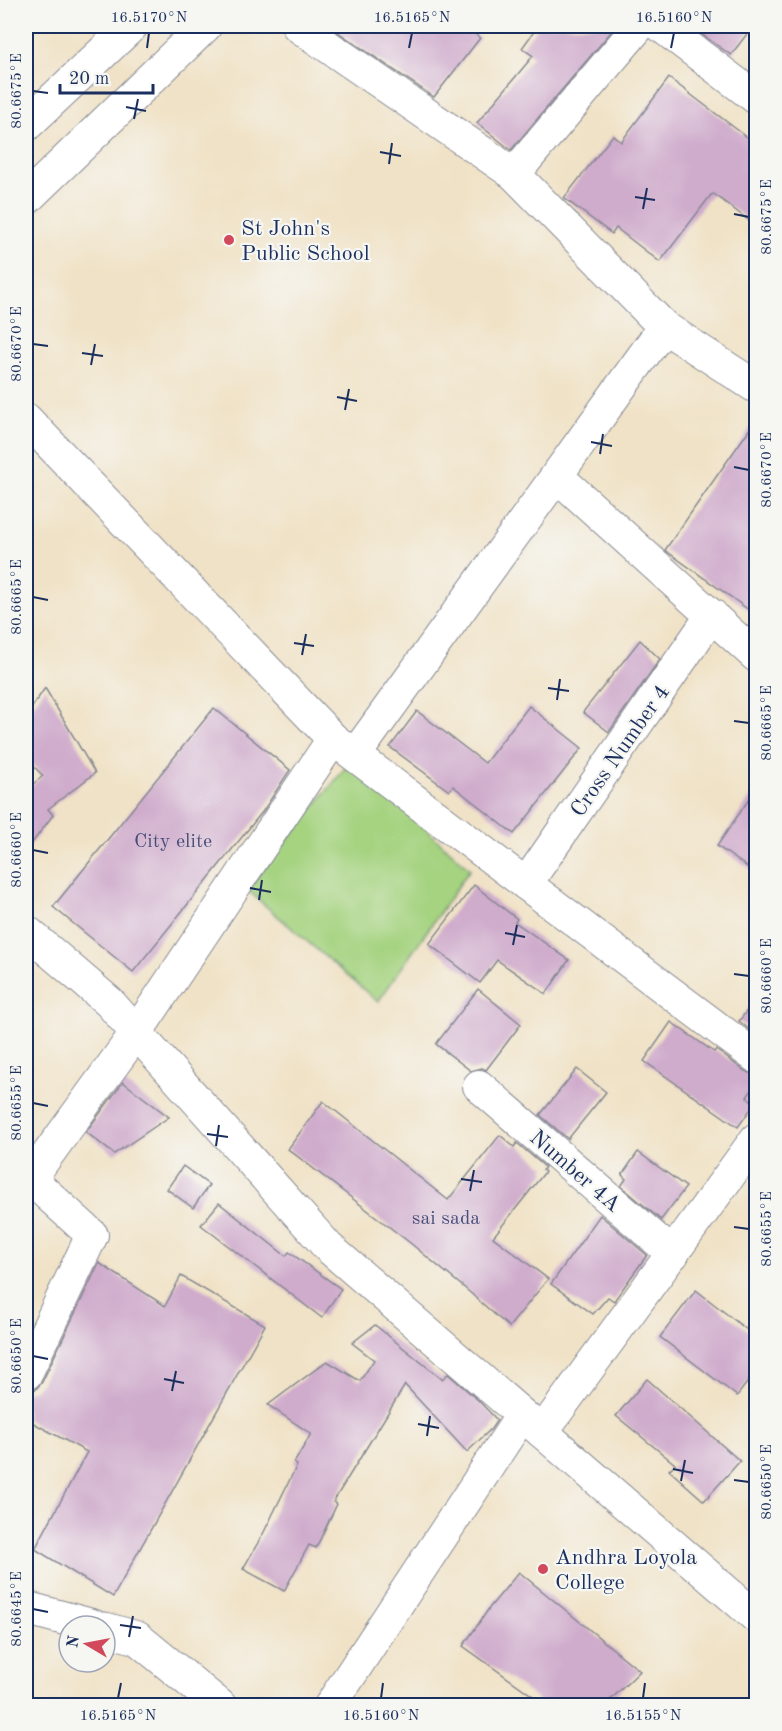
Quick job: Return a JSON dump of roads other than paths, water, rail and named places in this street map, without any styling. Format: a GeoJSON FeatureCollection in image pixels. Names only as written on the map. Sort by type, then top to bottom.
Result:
{"type":"FeatureCollection","features":[{"type":"Feature","properties":{"kind":"street"},"geometry":{"type":"LineString","coordinates":[[26,125],[131,26]]}},
{"type":"Feature","properties":{"kind":"street"},"geometry":{"type":"LineString","coordinates":[[26,199],[205,26]]}},
{"type":"Feature","properties":{"kind":"street"},"geometry":{"type":"LineString","coordinates":[[298,26],[514,174],[664,327],[756,387]]}},
{"type":"Feature","properties":{"kind":"street"},"geometry":{"type":"LineString","coordinates":[[514,174],[639,26]]}},
{"type":"Feature","properties":{"kind":"street"},"geometry":{"type":"LineString","coordinates":[[661,26],[756,98]]}},
{"type":"Feature","properties":{"kind":"street"},"geometry":{"type":"LineString","coordinates":[[26,1374],[92,1234],[28,1177],[344,747],[557,476],[664,327]]}},
{"type":"Feature","properties":{"kind":"street"},"geometry":{"type":"LineString","coordinates":[[26,419],[344,747],[756,1057]]}},
{"type":"Feature","properties":{"kind":"street"},"geometry":{"type":"LineString","coordinates":[[557,476],[756,656]]}},
{"type":"Feature","properties":{"kind":"street","name":"Cross Number 4"},"geometry":{"type":"LineString","coordinates":[[526,884],[711,615]]}},
{"type":"Feature","properties":{"kind":"street"},"geometry":{"type":"LineString","coordinates":[[26,931],[109,1002],[328,1247],[756,1617]]}},
{"type":"Feature","properties":{"kind":"street","name":"Number 4A"},"geometry":{"type":"LineString","coordinates":[[479,1086],[673,1254]]}},
{"type":"Feature","properties":{"kind":"street"},"geometry":{"type":"LineString","coordinates":[[330,1706],[532,1423],[673,1254],[756,1139]]}},
{"type":"Feature","properties":{"kind":"street"},"geometry":{"type":"LineString","coordinates":[[26,1608],[57,1616]]}},
{"type":"Feature","properties":{"kind":"street"},"geometry":{"type":"LineString","coordinates":[[117,1632],[137,1638],[220,1706]]}},
{"type":"Feature","properties":{"kind":"place","name":"St John's Public School"},"geometry":{"type":"Point","coordinates":[229,240]}},
{"type":"Feature","properties":{"kind":"place","name":"Andhra Loyola College"},"geometry":{"type":"Point","coordinates":[543,1569]}}]}
